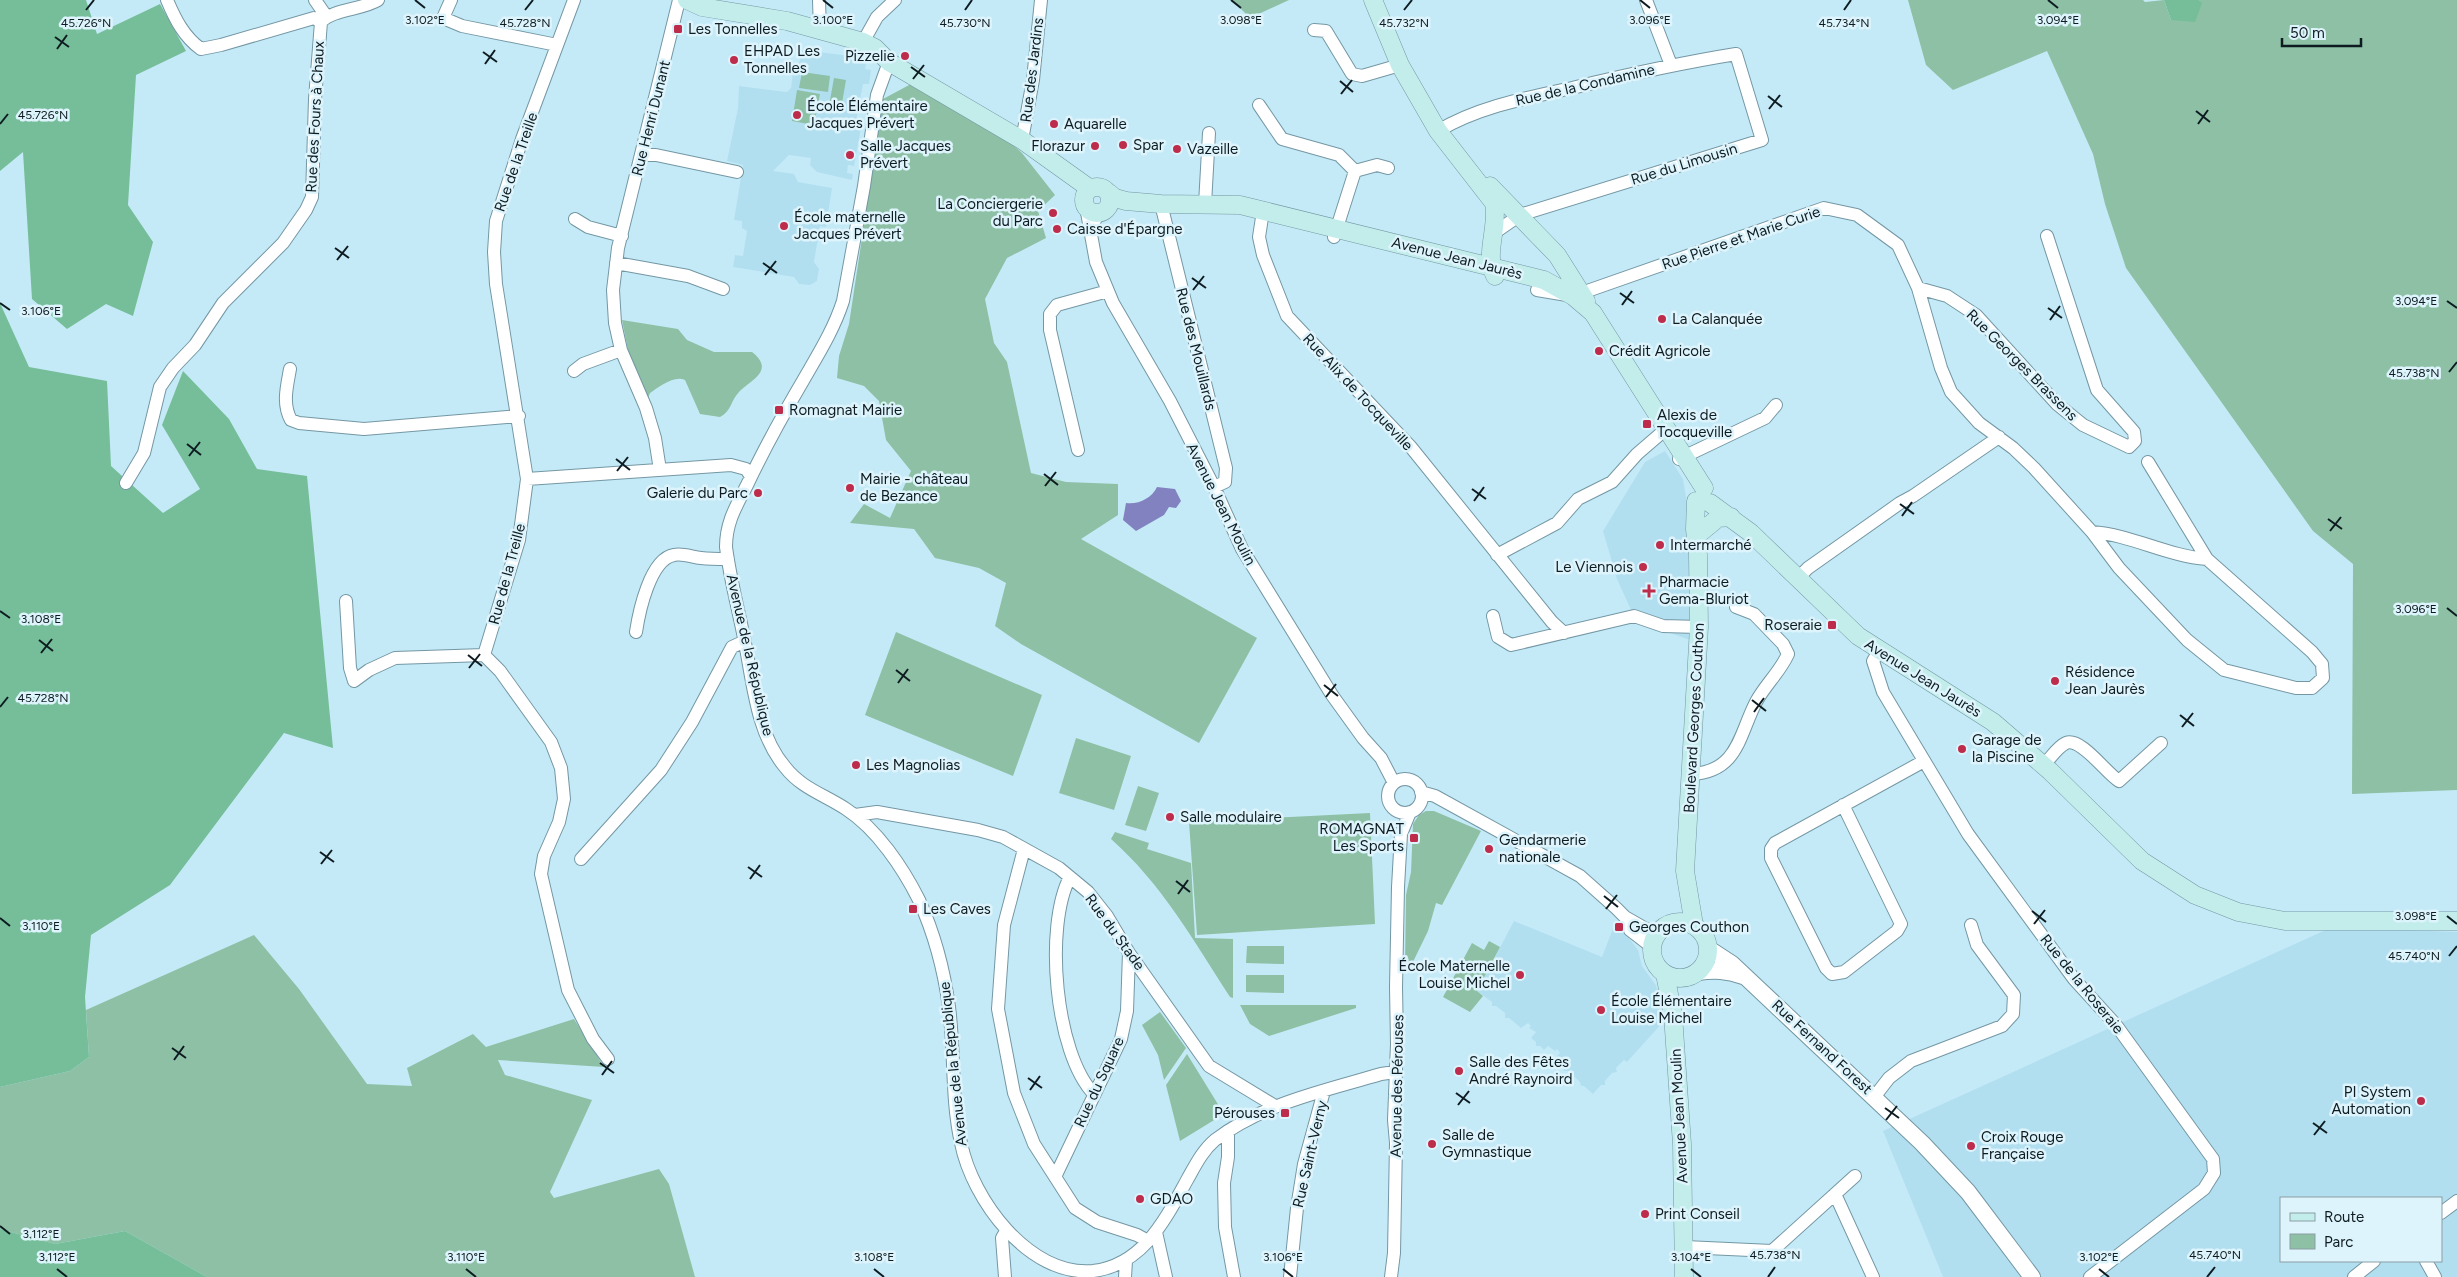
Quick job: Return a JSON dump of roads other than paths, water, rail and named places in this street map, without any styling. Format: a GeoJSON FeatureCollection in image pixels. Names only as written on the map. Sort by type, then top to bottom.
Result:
{"type":"FeatureCollection","features":[{"type":"Feature","properties":{"kind":"main road"},"geometry":{"type":"LineString","coordinates":[[685,0],[702,6],[787,21],[863,42],[875,48],[889,62],[1025,142]]}},
{"type":"Feature","properties":{"kind":"main road"},"geometry":{"type":"LineString","coordinates":[[1373,0],[1400,65],[1438,131],[1494,203],[1496,214],[1494,273],[1541,285],[1550,272],[1557,255]]}},
{"type":"Feature","properties":{"kind":"main road","name":"Avenue Jean Jaurès"},"geometry":{"type":"LineString","coordinates":[[1025,142],[1090,188],[1100,186],[1100,205],[1161,206],[1262,214],[1494,273]]}},
{"type":"Feature","properties":{"kind":"main road","name":"Avenue Jean Jaurès"},"geometry":{"type":"LineString","coordinates":[[1470,170],[1520,215],[1557,255],[1575,299],[1590,325],[1682,458],[1704,499],[1751,533],[1858,636],[1993,722],[2047,768],[2142,861],[2195,895],[2232,910],[2261,918],[2308,922],[2457,921]]}},
{"type":"Feature","properties":{"kind":"main road","name":"Avenue Jean Jaurès"},"geometry":{"type":"LineString","coordinates":[[1161,206],[1240,205],[1262,214]]}},
{"type":"Feature","properties":{"kind":"main road","name":"Avenue Jean Jaurès"},"geometry":{"type":"LineString","coordinates":[[1335,232],[1464,259],[1494,273]]}},
{"type":"Feature","properties":{"kind":"main road"},"geometry":{"type":"LineString","coordinates":[[1464,259],[1494,233]]}},
{"type":"Feature","properties":{"kind":"main road","name":"Avenue Jean Jaurès"},"geometry":{"type":"LineString","coordinates":[[1541,285],[1575,299],[1593,313],[1664,431]]}},
{"type":"Feature","properties":{"kind":"main road","name":"Avenue Jean Jaurès"},"geometry":{"type":"LineString","coordinates":[[1704,499],[1735,512],[1751,533]]}},
{"type":"Feature","properties":{"kind":"main road","name":"Boulevard Georges Couthon"},"geometry":{"type":"LineString","coordinates":[[1698,554],[1704,499]]}},
{"type":"Feature","properties":{"kind":"main road","name":"Boulevard Georges Couthon"},"geometry":{"type":"LineString","coordinates":[[1675,922],[1686,882],[1699,626],[1698,554],[1695,529],[1704,499]]}},
{"type":"Feature","properties":{"kind":"main road"},"geometry":{"type":"LineString","coordinates":[[1701,532],[1718,518],[1731,517]]}},
{"type":"Feature","properties":{"kind":"main road","name":"Boulevard Georges Couthon"},"geometry":{"type":"LineString","coordinates":[[1686,882],[1694,925]]}},
{"type":"Feature","properties":{"kind":"main road"},"geometry":{"type":"LineString","coordinates":[[1675,922],[1694,925],[1706,939],[1708,957],[1691,975],[1665,974],[1655,963],[1656,939],[1675,922]]}},
{"type":"Feature","properties":{"kind":"main road","name":"Avenue Jean Moulin"},"geometry":{"type":"LineString","coordinates":[[1665,974],[1673,1015],[1682,1144],[1684,1277]]}},
{"type":"Feature","properties":{"kind":"main road","name":"Avenue Jean Moulin"},"geometry":{"type":"LineString","coordinates":[[1673,1015],[1691,975]]}},
{"type":"Feature","properties":{"kind":"street"},"geometry":{"type":"LineString","coordinates":[[167,0],[177,22],[190,41],[201,48],[221,45],[314,18],[324,19],[367,7],[378,0]]}},
{"type":"Feature","properties":{"kind":"street"},"geometry":{"type":"LineString","coordinates":[[315,0],[324,19]]}},
{"type":"Feature","properties":{"kind":"street"},"geometry":{"type":"LineString","coordinates":[[451,0],[443,18],[456,24],[557,45]]}},
{"type":"Feature","properties":{"kind":"street","name":"Rue de la Treille"},"geometry":{"type":"LineString","coordinates":[[484,655],[519,540],[527,478],[519,416],[496,284],[494,252],[496,221],[522,139],[574,0]]}},
{"type":"Feature","properties":{"kind":"street","name":"Rue Henri Dunant"},"geometry":{"type":"LineString","coordinates":[[660,470],[655,438],[621,350],[613,310],[616,263],[622,236],[642,155],[685,0]]}},
{"type":"Feature","properties":{"kind":"street"},"geometry":{"type":"LineString","coordinates":[[819,0],[820,31]]}},
{"type":"Feature","properties":{"kind":"street","name":"Rue des Jardins"},"geometry":{"type":"LineString","coordinates":[[1025,142],[1041,0]]}},
{"type":"Feature","properties":{"kind":"street"},"geometry":{"type":"LineString","coordinates":[[1646,0],[1671,65]]}},
{"type":"Feature","properties":{"kind":"street"},"geometry":{"type":"LineString","coordinates":[[863,42],[877,17],[891,2]]}},
{"type":"Feature","properties":{"kind":"street","name":"Rue des Fours à Chaux"},"geometry":{"type":"LineString","coordinates":[[126,483],[144,453],[160,387],[173,368],[195,345],[223,303],[283,243],[306,210],[312,196],[315,99],[324,19]]}},
{"type":"Feature","properties":{"kind":"street"},"geometry":{"type":"LineString","coordinates":[[1314,30],[1326,31],[1352,74],[1362,76],[1400,65]]}},
{"type":"Feature","properties":{"kind":"street","name":"Rue de la Condamine"},"geometry":{"type":"LineString","coordinates":[[1438,131],[1459,119],[1512,102],[1671,65],[1736,54]]}},
{"type":"Feature","properties":{"kind":"street","name":"Rue du Limousin"},"geometry":{"type":"LineString","coordinates":[[1520,215],[1762,140],[1736,54]]}},
{"type":"Feature","properties":{"kind":"street","name":"Avenue de la République"},"geometry":{"type":"LineString","coordinates":[[889,62],[877,95],[864,186],[843,300],[838,316],[826,343],[750,475],[729,519],[726,539],[728,559],[761,717],[771,744],[781,762],[796,779],[855,815],[876,836],[912,887],[932,932],[941,960],[950,1012],[954,1104],[961,1144],[976,1185],[1006,1231],[1036,1257],[1063,1273],[1094,1271],[1126,1261],[1152,1237],[1203,1153],[1245,1120],[1275,1106],[1381,1074],[1395,1072]]}},
{"type":"Feature","properties":{"kind":"street"},"geometry":{"type":"LineString","coordinates":[[1259,105],[1282,139],[1339,156],[1355,171]]}},
{"type":"Feature","properties":{"kind":"street"},"geometry":{"type":"LineString","coordinates":[[1205,204],[1208,133]]}},
{"type":"Feature","properties":{"kind":"street"},"geometry":{"type":"LineString","coordinates":[[642,155],[656,155],[737,172]]}},
{"type":"Feature","properties":{"kind":"street"},"geometry":{"type":"LineString","coordinates":[[1355,171],[1377,166],[1388,168]]}},
{"type":"Feature","properties":{"kind":"street"},"geometry":{"type":"LineString","coordinates":[[1335,232],[1355,171]]}},
{"type":"Feature","properties":{"kind":"street","name":"Avenue Jean Moulin"},"geometry":{"type":"LineString","coordinates":[[1100,205],[1090,235],[1096,262],[1108,291],[1170,401],[1214,488],[1242,549],[1332,695],[1363,738],[1381,758],[1409,779]]}},
{"type":"Feature","properties":{"kind":"street","name":"Rue des Mouillards"},"geometry":{"type":"LineString","coordinates":[[1161,206],[1226,468],[1225,482],[1214,488]]}},
{"type":"Feature","properties":{"kind":"street","name":"Rue Pierre et Marie Curie"},"geometry":{"type":"LineString","coordinates":[[1575,299],[1824,208],[1857,215],[1898,245],[1918,288],[1941,368],[1951,392],[1964,409],[2034,468],[2092,532],[2119,568],[2159,612],[2187,640],[2224,670],[2296,688],[2312,688],[2318,684],[2323,678],[2322,664],[2312,652],[2207,560]]}},
{"type":"Feature","properties":{"kind":"street","name":"Rue Alix de Tocqueville"},"geometry":{"type":"LineString","coordinates":[[1262,214],[1260,237],[1263,255],[1288,316],[1410,446],[1552,622],[1564,632]]}},
{"type":"Feature","properties":{"kind":"street"},"geometry":{"type":"LineString","coordinates":[[1494,233],[1520,215]]}},
{"type":"Feature","properties":{"kind":"street"},"geometry":{"type":"LineString","coordinates":[[575,219],[588,227],[622,236]]}},
{"type":"Feature","properties":{"kind":"street","name":"Rue Georges Brassens"},"geometry":{"type":"LineString","coordinates":[[1918,288],[1947,296],[1976,316],[2057,404],[2084,425],[2129,447],[2135,441],[2134,432],[2097,390],[2047,236]]}},
{"type":"Feature","properties":{"kind":"street"},"geometry":{"type":"LineString","coordinates":[[616,263],[688,276],[723,289]]}},
{"type":"Feature","properties":{"kind":"street"},"geometry":{"type":"LineString","coordinates":[[1078,450],[1050,330],[1050,314],[1058,305],[1108,291]]}},
{"type":"Feature","properties":{"kind":"street"},"geometry":{"type":"LineString","coordinates":[[574,371],[583,364],[621,350]]}},
{"type":"Feature","properties":{"kind":"street"},"geometry":{"type":"LineString","coordinates":[[290,369],[286,394],[288,414],[291,420],[299,423],[364,429],[519,416]]}},
{"type":"Feature","properties":{"kind":"street"},"geometry":{"type":"LineString","coordinates":[[1682,458],[1765,418],[1776,405]]}},
{"type":"Feature","properties":{"kind":"street"},"geometry":{"type":"LineString","coordinates":[[1497,555],[1557,523],[1572,504],[1612,482],[1637,454],[1664,431]]}},
{"type":"Feature","properties":{"kind":"street"},"geometry":{"type":"LineString","coordinates":[[1798,578],[1808,568],[1900,503],[1999,437]]}},
{"type":"Feature","properties":{"kind":"street"},"geometry":{"type":"LineString","coordinates":[[2148,462],[2207,560]]}},
{"type":"Feature","properties":{"kind":"street"},"geometry":{"type":"LineString","coordinates":[[527,478],[731,465],[746,469],[750,475]]}},
{"type":"Feature","properties":{"kind":"street"},"geometry":{"type":"LineString","coordinates":[[2092,532],[2114,534],[2185,558],[2207,560]]}},
{"type":"Feature","properties":{"kind":"street"},"geometry":{"type":"LineString","coordinates":[[636,632],[645,594],[654,574],[666,558],[679,555],[728,559]]}},
{"type":"Feature","properties":{"kind":"street"},"geometry":{"type":"LineString","coordinates":[[346,601],[350,668],[354,681],[369,670],[395,658],[484,655],[500,671],[551,742],[561,768],[564,799],[560,822],[544,856],[541,874],[568,990],[593,1039],[608,1059]]}},
{"type":"Feature","properties":{"kind":"street"},"geometry":{"type":"LineString","coordinates":[[1691,774],[1707,772],[1725,763],[1736,750],[1756,703],[1782,667],[1788,654],[1783,644],[1754,614],[1736,607]]}},
{"type":"Feature","properties":{"kind":"street"},"geometry":{"type":"LineString","coordinates":[[1493,616],[1498,637],[1511,646],[1634,616],[1663,626],[1699,626]]}},
{"type":"Feature","properties":{"kind":"street"},"geometry":{"type":"LineString","coordinates":[[581,859],[661,770],[692,722],[732,647],[745,641]]}},
{"type":"Feature","properties":{"kind":"street","name":"Rue de la Roseraie"},"geometry":{"type":"LineString","coordinates":[[1879,651],[1874,661],[1883,692],[1968,834],[2074,979],[2116,1024],[2213,1159],[2214,1173],[2204,1190],[2090,1277]]}},
{"type":"Feature","properties":{"kind":"street"},"geometry":{"type":"LineString","coordinates":[[2047,768],[2070,750],[2074,743],[2081,745],[2119,781],[2161,743]]}},
{"type":"Feature","properties":{"kind":"street","name":"Avenue Jean Moulin"},"geometry":{"type":"LineString","coordinates":[[1381,758],[1394,783]]}},
{"type":"Feature","properties":{"kind":"street"},"geometry":{"type":"LineString","coordinates":[[1843,805],[1900,924],[1897,931],[1844,972],[1832,974],[1826,968],[1771,858],[1770,849],[1775,842],[1843,805],[1924,761]]}},
{"type":"Feature","properties":{"kind":"street"},"geometry":{"type":"LineString","coordinates":[[1414,808],[1421,792],[1419,786],[1409,779],[1400,779],[1394,783],[1388,794],[1395,809],[1414,808],[1450,805]]}},
{"type":"Feature","properties":{"kind":"street"},"geometry":{"type":"LineString","coordinates":[[1421,792],[1435,796],[1575,873],[1602,894],[1625,917],[1646,929],[1656,939]]}},
{"type":"Feature","properties":{"kind":"street","name":"Avenue des Pérouses"},"geometry":{"type":"LineString","coordinates":[[1401,834],[1414,808]]}},
{"type":"Feature","properties":{"kind":"street","name":"Avenue des Pérouses"},"geometry":{"type":"LineString","coordinates":[[1391,1277],[1394,1254],[1396,1178],[1395,1072],[1401,834],[1396,822],[1395,809]]}},
{"type":"Feature","properties":{"kind":"street","name":"Rue du Stade"},"geometry":{"type":"LineString","coordinates":[[855,815],[877,812],[978,830],[1003,838],[1059,868],[1088,892],[1107,916],[1129,953],[1208,1066],[1275,1106]]}},
{"type":"Feature","properties":{"kind":"street"},"geometry":{"type":"LineString","coordinates":[[1024,849],[1004,925],[998,1009],[1014,1093],[1034,1144],[1075,1208],[1096,1222],[1137,1235],[1152,1237],[1162,1252],[1166,1277]]}},
{"type":"Feature","properties":{"kind":"street"},"geometry":{"type":"LineString","coordinates":[[1070,877],[1064,889],[1059,922],[1056,958],[1058,992],[1062,1020],[1078,1072],[1094,1094]]}},
{"type":"Feature","properties":{"kind":"street"},"geometry":{"type":"LineString","coordinates":[[1875,1096],[1889,1078],[1911,1062],[2002,1026],[2013,1014],[2014,995],[1977,945],[1970,925]]}},
{"type":"Feature","properties":{"kind":"street","name":"Rue Fernand Forest"},"geometry":{"type":"LineString","coordinates":[[1708,949],[1732,964],[1875,1096],[1968,1192],[2032,1277]]}},
{"type":"Feature","properties":{"kind":"street","name":"Rue du Square"},"geometry":{"type":"LineString","coordinates":[[1055,1177],[1121,1039],[1127,1011],[1129,953]]}},
{"type":"Feature","properties":{"kind":"street"},"geometry":{"type":"LineString","coordinates":[[1691,975],[1731,972],[1746,977]]}},
{"type":"Feature","properties":{"kind":"street","name":"Rue Saint-Verny"},"geometry":{"type":"LineString","coordinates":[[1290,1277],[1296,1208],[1304,1164],[1324,1091]]}},
{"type":"Feature","properties":{"kind":"street"},"geometry":{"type":"LineString","coordinates":[[1228,1132],[1228,1157],[1224,1183],[1225,1227],[1234,1277]]}},
{"type":"Feature","properties":{"kind":"street"},"geometry":{"type":"LineString","coordinates":[[1685,1247],[1772,1251],[1855,1176]]}},
{"type":"Feature","properties":{"kind":"street"},"geometry":{"type":"LineString","coordinates":[[1835,1194],[1873,1277]]}},
{"type":"Feature","properties":{"kind":"street"},"geometry":{"type":"LineString","coordinates":[[2442,1212],[2457,1201]]}},
{"type":"Feature","properties":{"kind":"street"},"geometry":{"type":"LineString","coordinates":[[1005,1277],[1002,1238],[1006,1231]]}},
{"type":"Feature","properties":{"kind":"street"},"geometry":{"type":"LineString","coordinates":[[1125,1277],[1126,1261]]}},
{"type":"Feature","properties":{"kind":"street"},"geometry":{"type":"LineString","coordinates":[[2354,1277],[2373,1262]]}},
{"type":"Feature","properties":{"kind":"street"},"geometry":{"type":"LineString","coordinates":[[2427,1262],[2435,1277]]}},
{"type":"Feature","properties":{"kind":"water"},"geometry":{"type":"Polygon","coordinates":[[[1157,487],[1175,489],[1181,501],[1176,508],[1169,507],[1164,515],[1136,531],[1123,520],[1126,503],[1144,500],[1157,487]]]}},
{"type":"Feature","properties":{"kind":"place","name":"Les Tonnelles"},"geometry":{"type":"Point","coordinates":[678,29]}},
{"type":"Feature","properties":{"kind":"place","name":"Pizzelie"},"geometry":{"type":"Point","coordinates":[905,56]}},
{"type":"Feature","properties":{"kind":"place","name":"EHPAD Les Tonnelles"},"geometry":{"type":"Point","coordinates":[734,60]}},
{"type":"Feature","properties":{"kind":"place","name":"École Élémentaire Jacques Prévert"},"geometry":{"type":"Point","coordinates":[797,115]}},
{"type":"Feature","properties":{"kind":"place","name":"Aquarelle"},"geometry":{"type":"Point","coordinates":[1054,124]}},
{"type":"Feature","properties":{"kind":"place","name":"Spar"},"geometry":{"type":"Point","coordinates":[1123,145]}},
{"type":"Feature","properties":{"kind":"place","name":"Florazur"},"geometry":{"type":"Point","coordinates":[1095,146]}},
{"type":"Feature","properties":{"kind":"place","name":"Vazeille"},"geometry":{"type":"Point","coordinates":[1177,149]}},
{"type":"Feature","properties":{"kind":"place","name":"Salle Jacques Prévert"},"geometry":{"type":"Point","coordinates":[850,155]}},
{"type":"Feature","properties":{"kind":"place","name":"La Conciergerie du Parc"},"geometry":{"type":"Point","coordinates":[1053,213]}},
{"type":"Feature","properties":{"kind":"place","name":"École maternelle Jacques Prévert"},"geometry":{"type":"Point","coordinates":[784,226]}},
{"type":"Feature","properties":{"kind":"place","name":"Caisse d'Épargne"},"geometry":{"type":"Point","coordinates":[1057,229]}},
{"type":"Feature","properties":{"kind":"place","name":"La Calanquée"},"geometry":{"type":"Point","coordinates":[1662,319]}},
{"type":"Feature","properties":{"kind":"place","name":"Crédit Agricole"},"geometry":{"type":"Point","coordinates":[1599,351]}},
{"type":"Feature","properties":{"kind":"place","name":"Romagnat Mairie"},"geometry":{"type":"Point","coordinates":[779,410]}},
{"type":"Feature","properties":{"kind":"place","name":"Alexis de Tocqueville"},"geometry":{"type":"Point","coordinates":[1647,424]}},
{"type":"Feature","properties":{"kind":"place","name":"Mairie - château de Bezance"},"geometry":{"type":"Point","coordinates":[850,488]}},
{"type":"Feature","properties":{"kind":"place","name":"Galerie du Parc"},"geometry":{"type":"Point","coordinates":[758,493]}},
{"type":"Feature","properties":{"kind":"place","name":"Intermarché"},"geometry":{"type":"Point","coordinates":[1660,545]}},
{"type":"Feature","properties":{"kind":"place","name":"Le Viennois"},"geometry":{"type":"Point","coordinates":[1643,567]}},
{"type":"Feature","properties":{"kind":"place","name":"Pharmacie Gema-Bluriot"},"geometry":{"type":"Point","coordinates":[1649,591]}},
{"type":"Feature","properties":{"kind":"place","name":"Roseraie"},"geometry":{"type":"Point","coordinates":[1832,625]}},
{"type":"Feature","properties":{"kind":"place","name":"Résidence Jean Jaurès"},"geometry":{"type":"Point","coordinates":[2055,681]}},
{"type":"Feature","properties":{"kind":"place","name":"Garage de la Piscine"},"geometry":{"type":"Point","coordinates":[1962,749]}},
{"type":"Feature","properties":{"kind":"place","name":"Les Magnolias"},"geometry":{"type":"Point","coordinates":[856,765]}},
{"type":"Feature","properties":{"kind":"place","name":"Salle modulaire"},"geometry":{"type":"Point","coordinates":[1170,817]}},
{"type":"Feature","properties":{"kind":"place","name":"ROMAGNAT Les Sports"},"geometry":{"type":"Point","coordinates":[1414,838]}},
{"type":"Feature","properties":{"kind":"place","name":"Gendarmerie nationale"},"geometry":{"type":"Point","coordinates":[1489,849]}},
{"type":"Feature","properties":{"kind":"place","name":"Les Caves"},"geometry":{"type":"Point","coordinates":[913,909]}},
{"type":"Feature","properties":{"kind":"place","name":"Georges Couthon"},"geometry":{"type":"Point","coordinates":[1619,927]}},
{"type":"Feature","properties":{"kind":"place","name":"École Maternelle Louise Michel"},"geometry":{"type":"Point","coordinates":[1520,975]}},
{"type":"Feature","properties":{"kind":"place","name":"École Élémentaire Louise Michel"},"geometry":{"type":"Point","coordinates":[1601,1010]}},
{"type":"Feature","properties":{"kind":"place","name":"Salle des Fêtes André Raynoird"},"geometry":{"type":"Point","coordinates":[1459,1071]}},
{"type":"Feature","properties":{"kind":"place","name":"PI System Automation"},"geometry":{"type":"Point","coordinates":[2421,1101]}},
{"type":"Feature","properties":{"kind":"place","name":"Pérouses"},"geometry":{"type":"Point","coordinates":[1285,1113]}},
{"type":"Feature","properties":{"kind":"place","name":"Salle de Gymnastique"},"geometry":{"type":"Point","coordinates":[1432,1144]}},
{"type":"Feature","properties":{"kind":"place","name":"Croix Rouge Française"},"geometry":{"type":"Point","coordinates":[1971,1146]}},
{"type":"Feature","properties":{"kind":"place","name":"GDAO"},"geometry":{"type":"Point","coordinates":[1140,1199]}},
{"type":"Feature","properties":{"kind":"place","name":"Print Conseil"},"geometry":{"type":"Point","coordinates":[1645,1214]}}]}
